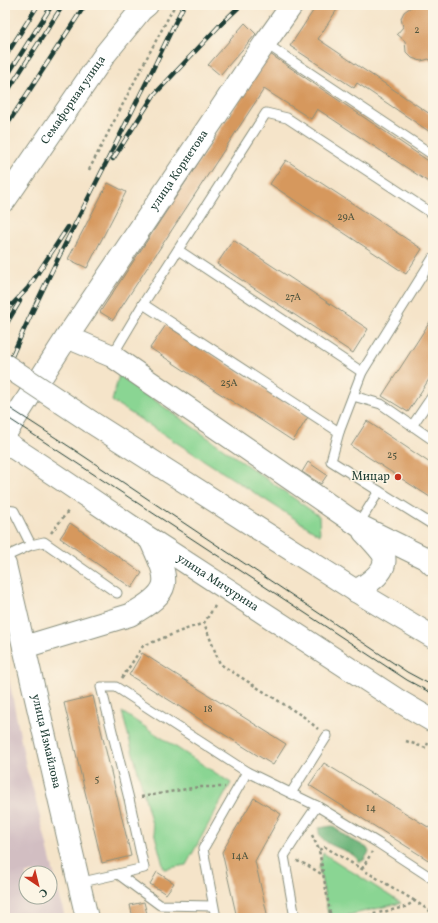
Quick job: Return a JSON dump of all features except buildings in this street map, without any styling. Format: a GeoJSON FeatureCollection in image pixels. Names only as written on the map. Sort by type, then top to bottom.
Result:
{"type":"FeatureCollection","features":[{"type":"Feature","properties":{"kind":"main road","name":"Семафорная улица"},"geometry":{"type":"LineString","coordinates":[[5,200],[106,53],[141,10],[147,5]]}},
{"type":"Feature","properties":{"kind":"main road","name":"улица Корнетова"},"geometry":{"type":"LineString","coordinates":[[67,336],[292,5]]}},
{"type":"Feature","properties":{"kind":"main road"},"geometry":{"type":"LineString","coordinates":[[5,434],[67,336],[112,356],[358,524],[431,559]]}},
{"type":"Feature","properties":{"kind":"main road"},"geometry":{"type":"LineString","coordinates":[[5,365],[91,422],[356,591],[433,637]]}},
{"type":"Feature","properties":{"kind":"main road","name":"улица Мичурина"},"geometry":{"type":"LineString","coordinates":[[5,442],[150,539],[399,701],[433,721]]}},
{"type":"Feature","properties":{"kind":"main road"},"geometry":{"type":"LineString","coordinates":[[356,591],[375,579],[384,566],[384,555],[358,524]]}},
{"type":"Feature","properties":{"kind":"main road"},"geometry":{"type":"LineString","coordinates":[[24,647],[130,615],[153,601],[162,592],[165,582],[164,573],[150,539]]}},
{"type":"Feature","properties":{"kind":"main road","name":"улица Измайлова"},"geometry":{"type":"LineString","coordinates":[[5,565],[87,918]]}},
{"type":"Feature","properties":{"kind":"lane"},"geometry":{"type":"LineString","coordinates":[[266,43],[433,155]]}},
{"type":"Feature","properties":{"kind":"lane"},"geometry":{"type":"LineString","coordinates":[[112,356],[143,304],[266,113],[287,118],[433,214]]}},
{"type":"Feature","properties":{"kind":"lane"},"geometry":{"type":"LineString","coordinates":[[178,250],[362,372]]}},
{"type":"Feature","properties":{"kind":"lane"},"geometry":{"type":"LineString","coordinates":[[433,258],[362,372],[339,432],[332,461],[433,525]]}},
{"type":"Feature","properties":{"kind":"lane"},"geometry":{"type":"LineString","coordinates":[[143,304],[339,432]]}},
{"type":"Feature","properties":{"kind":"lane"},"geometry":{"type":"LineString","coordinates":[[412,426],[433,395]]}},
{"type":"Feature","properties":{"kind":"lane"},"geometry":{"type":"LineString","coordinates":[[353,396],[381,404],[433,440]]}},
{"type":"Feature","properties":{"kind":"lane"},"geometry":{"type":"LineString","coordinates":[[358,524],[379,491]]}},
{"type":"Feature","properties":{"kind":"lane"},"geometry":{"type":"LineString","coordinates":[[5,510],[14,512],[31,545]]}},
{"type":"Feature","properties":{"kind":"lane"},"geometry":{"type":"LineString","coordinates":[[5,557],[31,545],[44,542],[117,593]]}},
{"type":"Feature","properties":{"kind":"lane"},"geometry":{"type":"LineString","coordinates":[[78,883],[144,868],[129,799],[101,687],[116,687],[247,772],[318,806],[433,879]]}},
{"type":"Feature","properties":{"kind":"lane"},"geometry":{"type":"LineString","coordinates":[[292,793],[327,736]]}},
{"type":"Feature","properties":{"kind":"lane"},"geometry":{"type":"LineString","coordinates":[[216,918],[203,849],[247,772]]}},
{"type":"Feature","properties":{"kind":"lane"},"geometry":{"type":"LineString","coordinates":[[295,918],[284,856],[318,806]]}},
{"type":"Feature","properties":{"kind":"lane"},"geometry":{"type":"LineString","coordinates":[[118,874],[160,905],[213,906]]}},
{"type":"Feature","properties":{"kind":"path"},"geometry":{"type":"LineString","coordinates":[[89,170],[175,5]]}},
{"type":"Feature","properties":{"kind":"path"},"geometry":{"type":"LineString","coordinates":[[44,542],[69,510]]}},
{"type":"Feature","properties":{"kind":"path"},"geometry":{"type":"LineString","coordinates":[[116,687],[143,646],[204,623],[215,606]]}},
{"type":"Feature","properties":{"kind":"path"},"geometry":{"type":"LineString","coordinates":[[204,623],[220,664],[304,717],[327,736]]}},
{"type":"Feature","properties":{"kind":"path"},"geometry":{"type":"LineString","coordinates":[[406,741],[426,748],[428,743]]}},
{"type":"Feature","properties":{"kind":"path"},"geometry":{"type":"LineString","coordinates":[[129,799],[198,787],[238,787]]}},
{"type":"Feature","properties":{"kind":"path"},"geometry":{"type":"LineString","coordinates":[[306,822],[318,850],[331,918]]}},
{"type":"Feature","properties":{"kind":"path"},"geometry":{"type":"LineString","coordinates":[[362,870],[378,843]]}},
{"type":"Feature","properties":{"kind":"path"},"geometry":{"type":"LineString","coordinates":[[318,850],[325,847],[433,913]]}},
{"type":"Feature","properties":{"kind":"path"},"geometry":{"type":"LineString","coordinates":[[284,856],[307,865],[323,875]]}},
{"type":"Feature","properties":{"kind":"path"},"geometry":{"type":"LineString","coordinates":[[356,918],[405,907],[415,901]]}},
{"type":"Feature","properties":{"kind":"shaded area"},"geometry":{"type":"Polygon","coordinates":[[[5,659],[27,771],[31,781],[52,865],[18,865],[18,905],[58,905],[58,890],[65,918],[5,918],[5,659]]]}},
{"type":"Feature","properties":{"kind":"green space"},"geometry":{"type":"Polygon","coordinates":[[[119,375],[319,516],[320,535],[112,401],[119,375]]]}},
{"type":"Feature","properties":{"kind":"green space"},"geometry":{"type":"Polygon","coordinates":[[[122,712],[231,783],[186,865],[164,869],[122,712]]]}},
{"type":"Feature","properties":{"kind":"green space"},"geometry":{"type":"Polygon","coordinates":[[[332,826],[351,840],[367,848],[369,852],[364,860],[360,862],[349,852],[326,842],[322,838],[319,833],[319,828],[332,826]]]}},
{"type":"Feature","properties":{"kind":"green space"},"geometry":{"type":"Polygon","coordinates":[[[323,853],[401,903],[336,918],[329,918],[319,868],[323,853]]]}},
{"type":"Feature","properties":{"kind":"tram line"},"geometry":{"type":"LineString","coordinates":[[5,405],[407,672],[433,686]]}},
{"type":"Feature","properties":{"kind":"tram line"},"geometry":{"type":"LineString","coordinates":[[5,416],[407,680],[433,694]]}},
{"type":"Feature","properties":{"kind":"railway"},"geometry":{"type":"LineString","coordinates":[[5,57],[38,5]]}},
{"type":"Feature","properties":{"kind":"railway"},"geometry":{"type":"LineString","coordinates":[[5,79],[52,5]]}},
{"type":"Feature","properties":{"kind":"railway"},"geometry":{"type":"LineString","coordinates":[[5,95],[63,5]]}},
{"type":"Feature","properties":{"kind":"railway"},"geometry":{"type":"LineString","coordinates":[[5,128],[85,5]]}},
{"type":"Feature","properties":{"kind":"railway"},"geometry":{"type":"LineString","coordinates":[[5,372],[54,266],[147,82],[184,5]]}},
{"type":"Feature","properties":{"kind":"railway"},"geometry":{"type":"LineString","coordinates":[[113,159],[154,95],[219,26],[241,5]]}},
{"type":"Feature","properties":{"kind":"railway"},"geometry":{"type":"LineString","coordinates":[[5,312],[28,288],[68,227]]}},
{"type":"Feature","properties":{"kind":"railway"},"geometry":{"type":"LineString","coordinates":[[5,326],[20,301]]}},
{"type":"Feature","properties":{"kind":"place","name":"Мицар"},"geometry":{"type":"Point","coordinates":[398,477]}}]}
